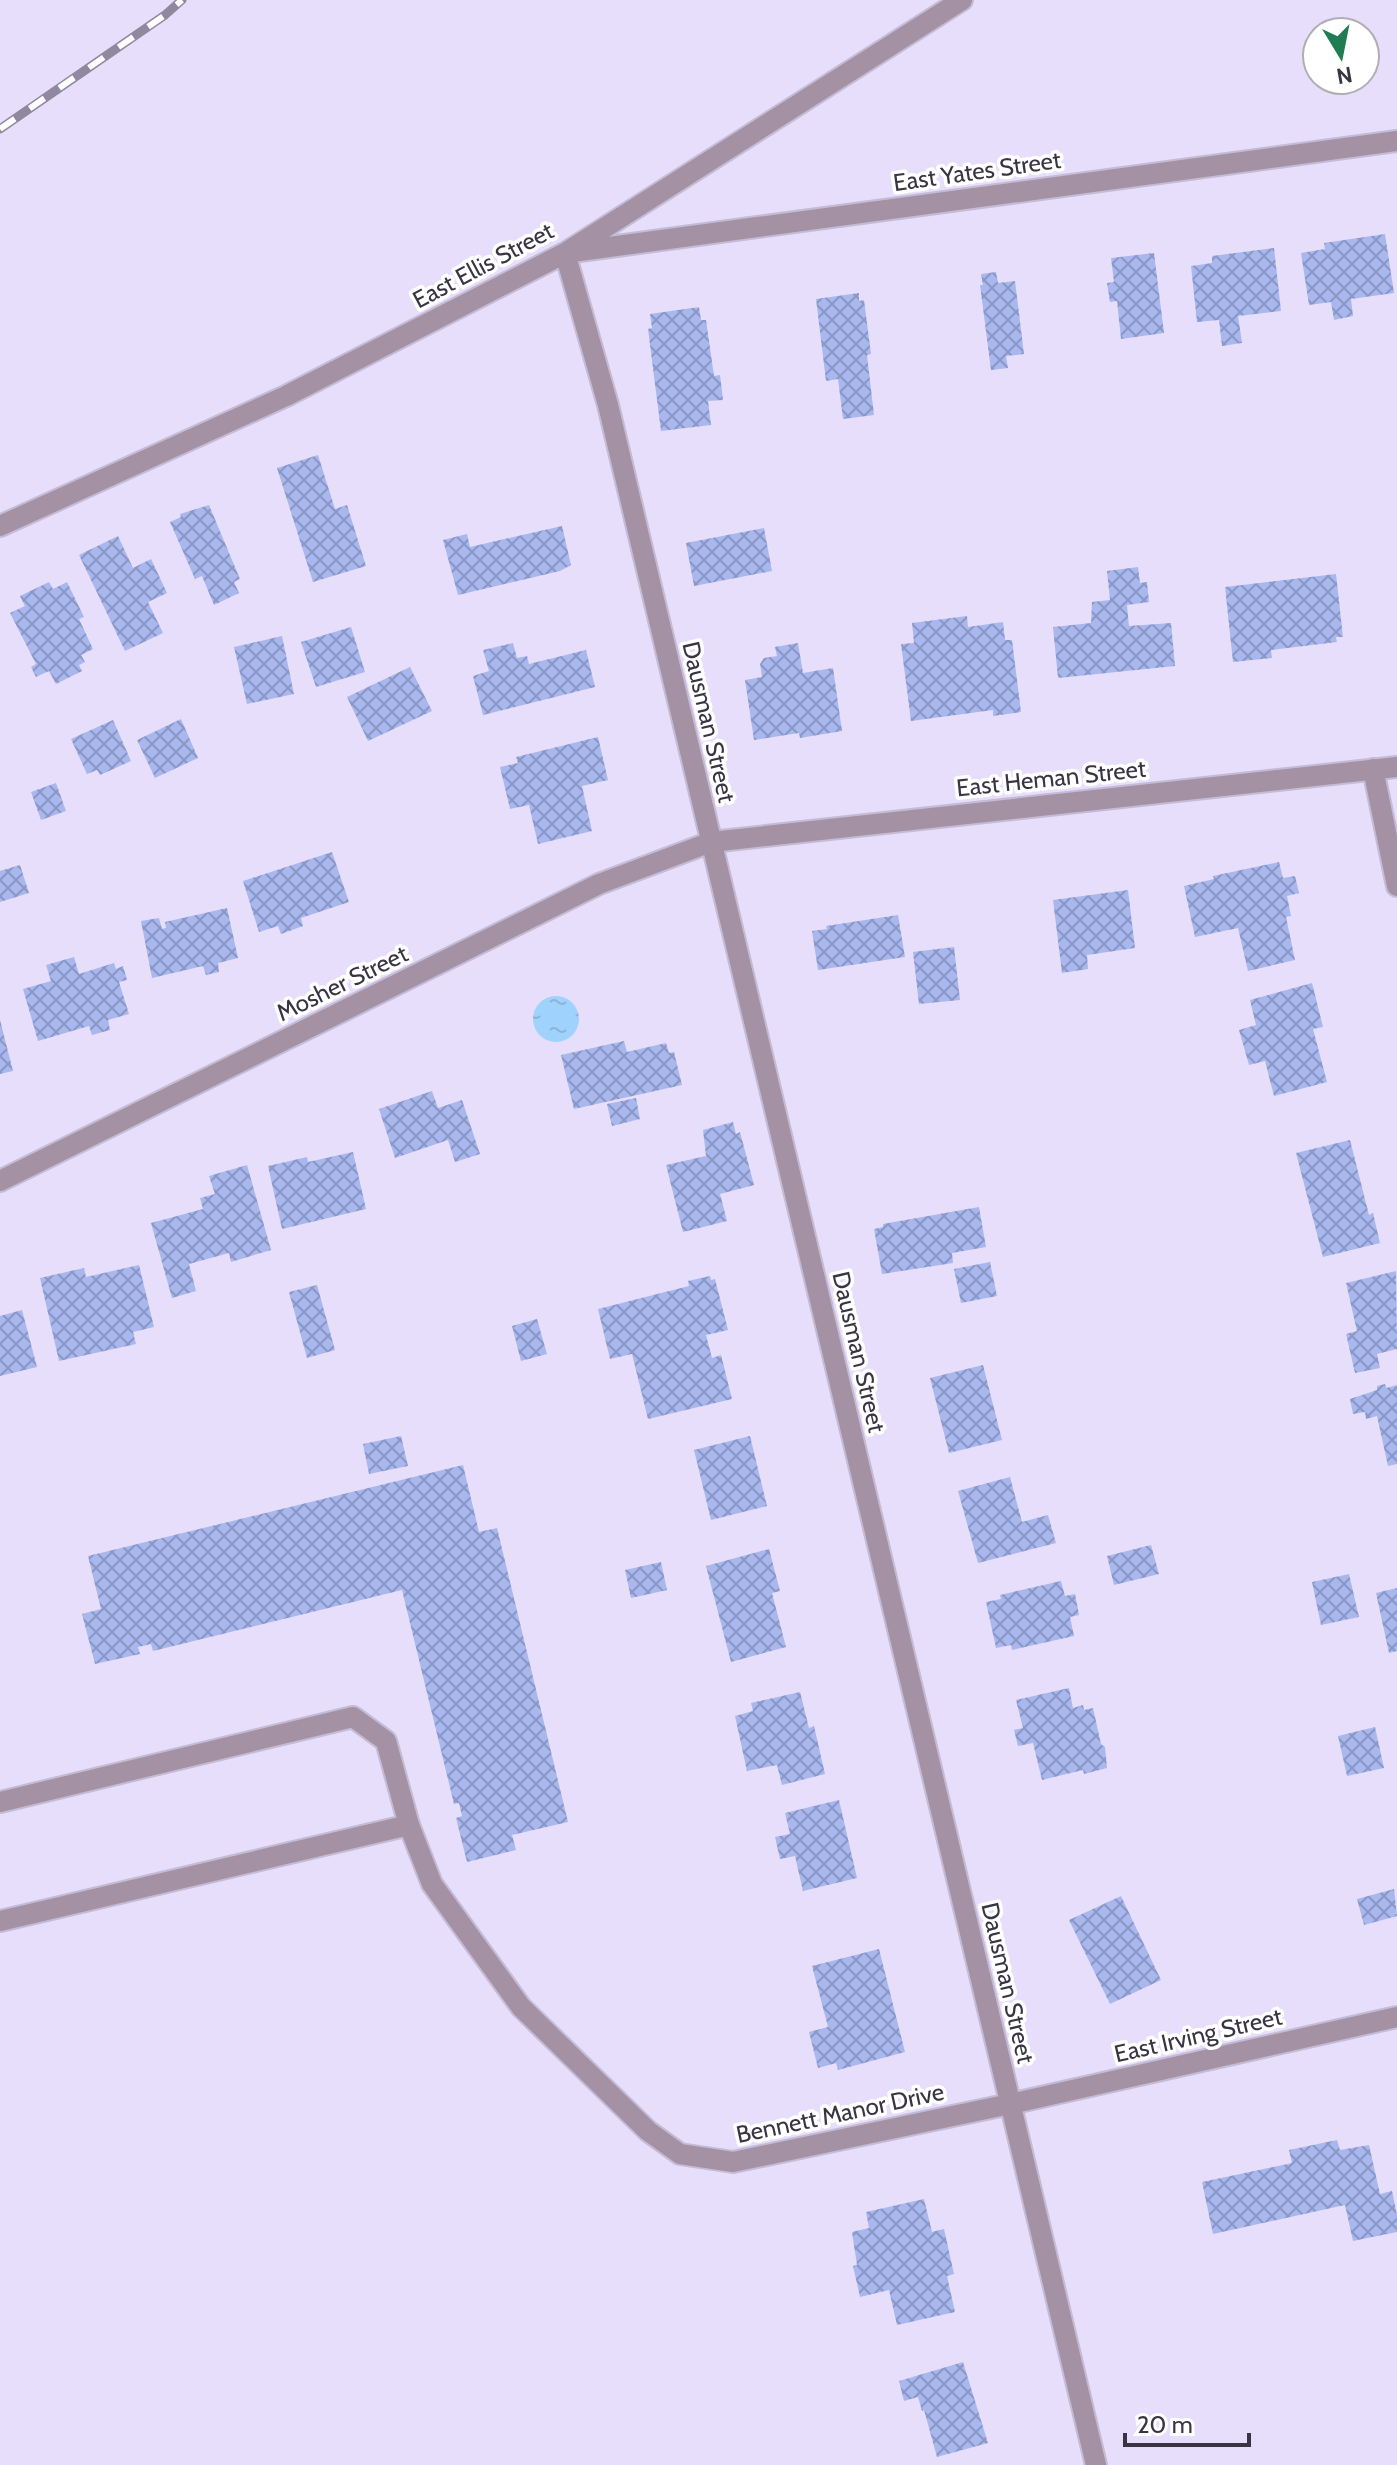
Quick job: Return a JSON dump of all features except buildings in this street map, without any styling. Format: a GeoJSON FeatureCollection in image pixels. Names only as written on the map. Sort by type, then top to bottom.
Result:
{"type":"FeatureCollection","features":[{"type":"Feature","properties":{"kind":"street","name":"East Ellis Street"},"geometry":{"type":"LineString","coordinates":[[0,526],[286,396],[565,253],[962,0]]}},
{"type":"Feature","properties":{"kind":"street","name":"East Yates Street"},"geometry":{"type":"LineString","coordinates":[[565,253],[1397,141]]}},
{"type":"Feature","properties":{"kind":"street","name":"Dausman Street"},"geometry":{"type":"LineString","coordinates":[[565,253],[608,405],[1096,2465]]}},
{"type":"Feature","properties":{"kind":"street","name":"East Heman Street"},"geometry":{"type":"LineString","coordinates":[[711,842],[1397,767]]}},
{"type":"Feature","properties":{"kind":"street"},"geometry":{"type":"LineString","coordinates":[[1373,769],[1397,886]]}},
{"type":"Feature","properties":{"kind":"street","name":"Mosher Street"},"geometry":{"type":"LineString","coordinates":[[0,1181],[599,884],[711,842]]}},
{"type":"Feature","properties":{"kind":"street","name":"Bennett Manor Drive"},"geometry":{"type":"LineString","coordinates":[[0,1802],[353,1717],[386,1741],[409,1825],[432,1884],[521,2007],[648,2131],[680,2154],[733,2162],[1010,2104]]}},
{"type":"Feature","properties":{"kind":"street"},"geometry":{"type":"LineString","coordinates":[[0,1921],[409,1825]]}},
{"type":"Feature","properties":{"kind":"street","name":"East Irving Street"},"geometry":{"type":"LineString","coordinates":[[1010,2104],[1397,2017]]}},
{"type":"Feature","properties":{"kind":"water"},"geometry":{"type":"Polygon","coordinates":[[[556,996],[572,1003],[579,1019],[572,1035],[556,1042],[540,1035],[533,1019],[540,1003],[556,996]]]}},
{"type":"Feature","properties":{"kind":"railway"},"geometry":{"type":"LineString","coordinates":[[0,129],[165,15],[182,0]]}}]}
